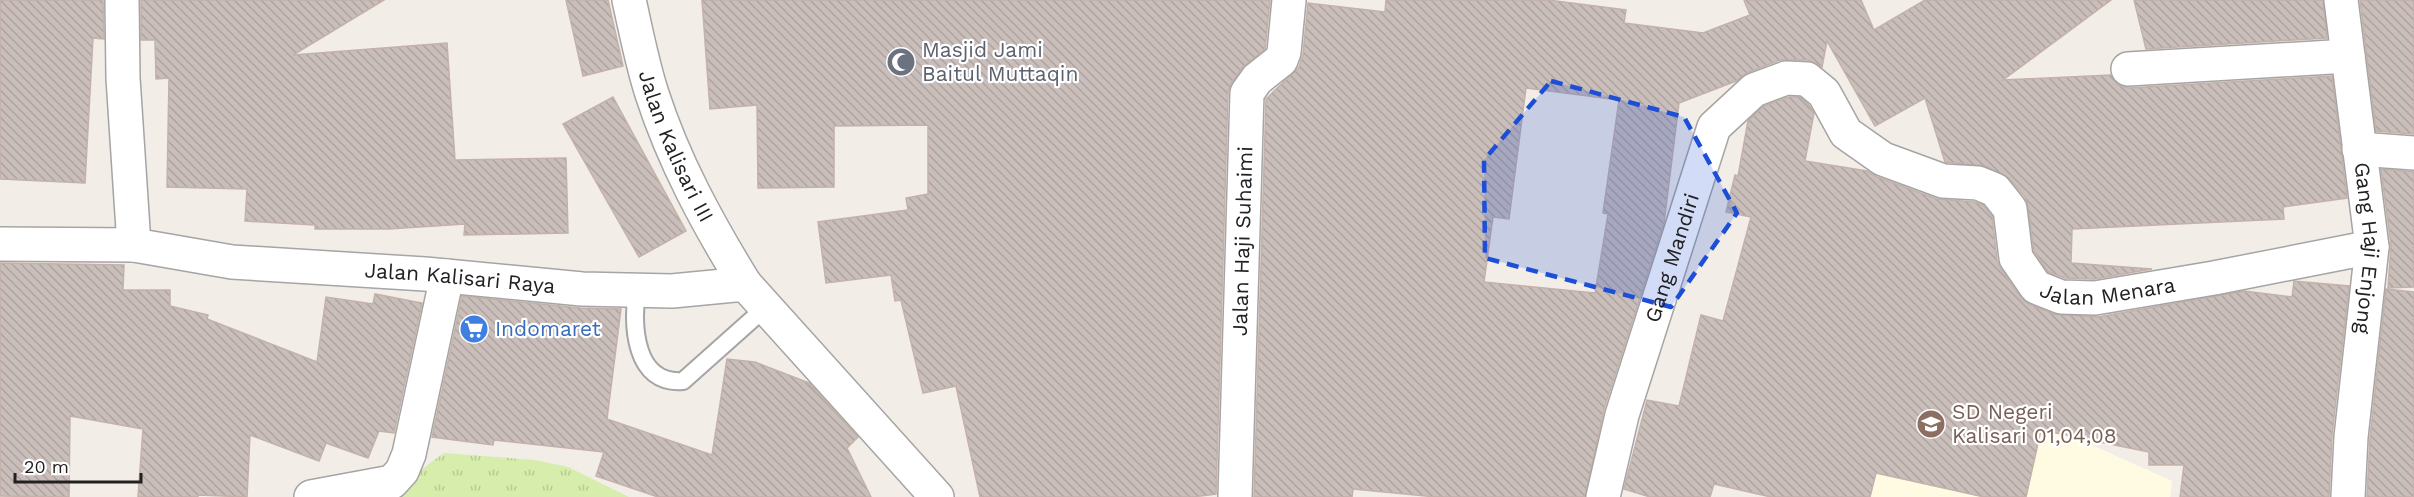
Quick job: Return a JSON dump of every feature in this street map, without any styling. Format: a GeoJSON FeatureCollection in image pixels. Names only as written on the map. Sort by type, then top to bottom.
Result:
{"type":"FeatureCollection","features":[{"type":"Feature","properties":{"kind":"street"},"geometry":{"type":"LineString","coordinates":[[122,0],[123,78],[134,245]]}},
{"type":"Feature","properties":{"kind":"street","name":"Jalan Kalisari III"},"geometry":{"type":"LineString","coordinates":[[629,0],[641,57],[664,127],[704,216],[755,296]]}},
{"type":"Feature","properties":{"kind":"street","name":"Jalan Haji Suhaimi"},"geometry":{"type":"LineString","coordinates":[[1236,497],[1247,93],[1257,79],[1281,60],[1284,52],[1289,0]]}},
{"type":"Feature","properties":{"kind":"street","name":"Gang Haji Enjong"},"geometry":{"type":"LineString","coordinates":[[2342,0],[2372,247],[2351,437],[2348,497]]}},
{"type":"Feature","properties":{"kind":"street"},"geometry":{"type":"LineString","coordinates":[[2128,69],[2348,56]]}},
{"type":"Feature","properties":{"kind":"street","name":"Gang Mandiri"},"geometry":{"type":"LineString","coordinates":[[1603,497],[1623,415],[1714,127],[1754,90],[1786,78],[1807,79]]}},
{"type":"Feature","properties":{"kind":"street","name":"Jalan Menara"},"geometry":{"type":"LineString","coordinates":[[1807,79],[1824,93],[1846,133],[1883,159],[1943,181],[1978,183],[1995,190],[2010,209],[2016,258],[2036,287],[2061,297],[2095,298],[2214,278],[2372,247]]}},
{"type":"Feature","properties":{"kind":"street"},"geometry":{"type":"LineString","coordinates":[[2359,149],[2414,153]]}},
{"type":"Feature","properties":{"kind":"street","name":"Jalan Kalisari Raya"},"geometry":{"type":"LineString","coordinates":[[0,244],[134,245],[232,262],[447,276],[582,289],[755,296]]}},
{"type":"Feature","properties":{"kind":"street"},"geometry":{"type":"LineString","coordinates":[[311,497],[392,482],[402,471],[409,454],[447,276]]}},
{"type":"Feature","properties":{"kind":"street"},"geometry":{"type":"LineString","coordinates":[[755,296],[937,497]]}},
{"type":"Feature","properties":{"kind":"lane"},"geometry":{"type":"LineString","coordinates":[[637,291],[633,317],[637,346],[645,363],[659,376],[671,382],[683,381],[755,296]]}},
{"type":"Feature","properties":{"kind":"highlighted area"},"geometry":{"type":"Polygon","coordinates":[[[1551,81],[1684,117],[1737,213],[1671,307],[1485,258],[1484,160],[1551,81]]]}},
{"type":"Feature","properties":{"kind":"shaded area"},"geometry":{"type":"Polygon","coordinates":[[[2056,410],[2074,437],[2172,481],[2170,497],[1780,497],[2056,410]]]}},
{"type":"Feature","properties":{"kind":"green space"},"geometry":{"type":"Polygon","coordinates":[[[444,453],[535,460],[568,467],[629,497],[384,497],[444,453]]]}},
{"type":"Feature","properties":{"kind":"building"},"geometry":{"type":"Polygon","coordinates":[[[0,0],[103,0],[104,39],[93,38],[85,183],[0,179],[0,0]]]}},
{"type":"Feature","properties":{"kind":"building"},"geometry":{"type":"Polygon","coordinates":[[[141,0],[384,0],[293,55],[447,43],[455,160],[566,158],[568,233],[464,235],[465,224],[389,229],[315,229],[315,225],[245,221],[247,189],[167,187],[169,78],[156,79],[155,40],[141,40],[141,0]]]}},
{"type":"Feature","properties":{"kind":"building"},"geometry":{"type":"Polygon","coordinates":[[[566,0],[608,0],[623,66],[583,76],[566,0]]]}},
{"type":"Feature","properties":{"kind":"building"},"geometry":{"type":"Polygon","coordinates":[[[702,0],[1270,0],[1265,49],[1242,68],[1228,92],[1216,494],[1193,497],[980,497],[956,386],[923,393],[901,300],[895,301],[891,275],[826,283],[818,222],[908,210],[906,198],[928,194],[928,125],[834,126],[834,187],[758,188],[757,105],[710,109],[702,0]]]}},
{"type":"Feature","properties":{"kind":"building"},"geometry":{"type":"Polygon","coordinates":[[[1386,0],[1548,0],[1626,10],[1624,23],[1703,33],[1750,15],[1744,0],[1861,0],[1874,30],[1925,0],[2111,0],[2003,80],[2111,75],[2119,85],[2129,88],[2332,76],[2347,198],[2283,207],[2284,219],[2072,229],[2071,263],[2152,269],[2094,279],[2065,278],[2048,272],[2034,251],[2025,197],[2009,178],[1985,166],[1945,162],[1925,98],[1875,126],[1827,41],[1822,67],[1808,60],[1780,60],[1747,73],[1736,81],[1679,103],[1664,223],[1604,409],[1585,497],[1436,497],[1353,489],[1352,497],[1254,497],[1266,99],[1299,67],[1303,54],[1308,3],[1385,12],[1386,0]],[[1526,88],[1509,219],[1493,217],[1484,282],[1595,293],[1608,214],[1603,213],[1619,100],[1526,88]]]}},
{"type":"Feature","properties":{"kind":"building"},"geometry":{"type":"Polygon","coordinates":[[[2134,0],[2323,0],[2327,38],[2146,49],[2134,0]]]}},
{"type":"Feature","properties":{"kind":"building"},"geometry":{"type":"Polygon","coordinates":[[[2360,0],[2414,0],[2414,134],[2376,131],[2360,0]]]}},
{"type":"Feature","properties":{"kind":"building"},"geometry":{"type":"Polygon","coordinates":[[[613,97],[686,231],[639,257],[563,124],[613,97]]]}},
{"type":"Feature","properties":{"kind":"building"},"geometry":{"type":"Polygon","coordinates":[[[1789,97],[1800,97],[1814,113],[1805,161],[1867,171],[1877,177],[1937,199],[1974,202],[1983,205],[1992,216],[1997,260],[2001,269],[2021,298],[2029,304],[2054,314],[2098,317],[2244,291],[2292,297],[2294,281],[2349,286],[2332,435],[2329,497],[2180,497],[2184,465],[2149,465],[2149,452],[2041,430],[2026,497],[1984,497],[1876,473],[1870,497],[1771,497],[1714,484],[1710,497],[1650,497],[1624,489],[1647,400],[1679,406],[1701,315],[1723,321],[1751,217],[1726,212],[1735,175],[1738,176],[1748,121],[1764,106],[1789,97]]]}},
{"type":"Feature","properties":{"kind":"building"},"geometry":{"type":"Polygon","coordinates":[[[2381,169],[2414,172],[2414,287],[2388,288],[2391,245],[2381,169]]]}},
{"type":"Feature","properties":{"kind":"building"},"geometry":{"type":"Polygon","coordinates":[[[0,263],[124,265],[123,290],[170,290],[170,306],[208,315],[207,319],[317,362],[326,297],[373,304],[375,294],[422,303],[394,433],[379,431],[368,458],[326,443],[319,461],[250,435],[247,497],[198,495],[198,497],[138,497],[143,429],[70,416],[69,497],[0,496],[0,263]]]}},
{"type":"Feature","properties":{"kind":"building"},"geometry":{"type":"Polygon","coordinates":[[[2386,289],[2414,292],[2414,497],[2367,497],[2370,438],[2386,289]]]}},
{"type":"Feature","properties":{"kind":"building"},"geometry":{"type":"Polygon","coordinates":[[[462,296],[580,308],[621,309],[607,419],[712,455],[727,359],[755,362],[809,383],[858,437],[847,448],[871,497],[658,497],[596,476],[604,452],[494,440],[493,445],[432,437],[462,296]]]}},
{"type":"Feature","properties":{"kind":"place","name":"Masjid Jami Baitul Muttaqin"},"geometry":{"type":"Point","coordinates":[901,62]}},
{"type":"Feature","properties":{"kind":"place","name":"Indomaret"},"geometry":{"type":"Point","coordinates":[474,329]}},
{"type":"Feature","properties":{"kind":"place","name":"SD Negeri Kalisari 01,04,08"},"geometry":{"type":"Point","coordinates":[1931,424]}}]}
